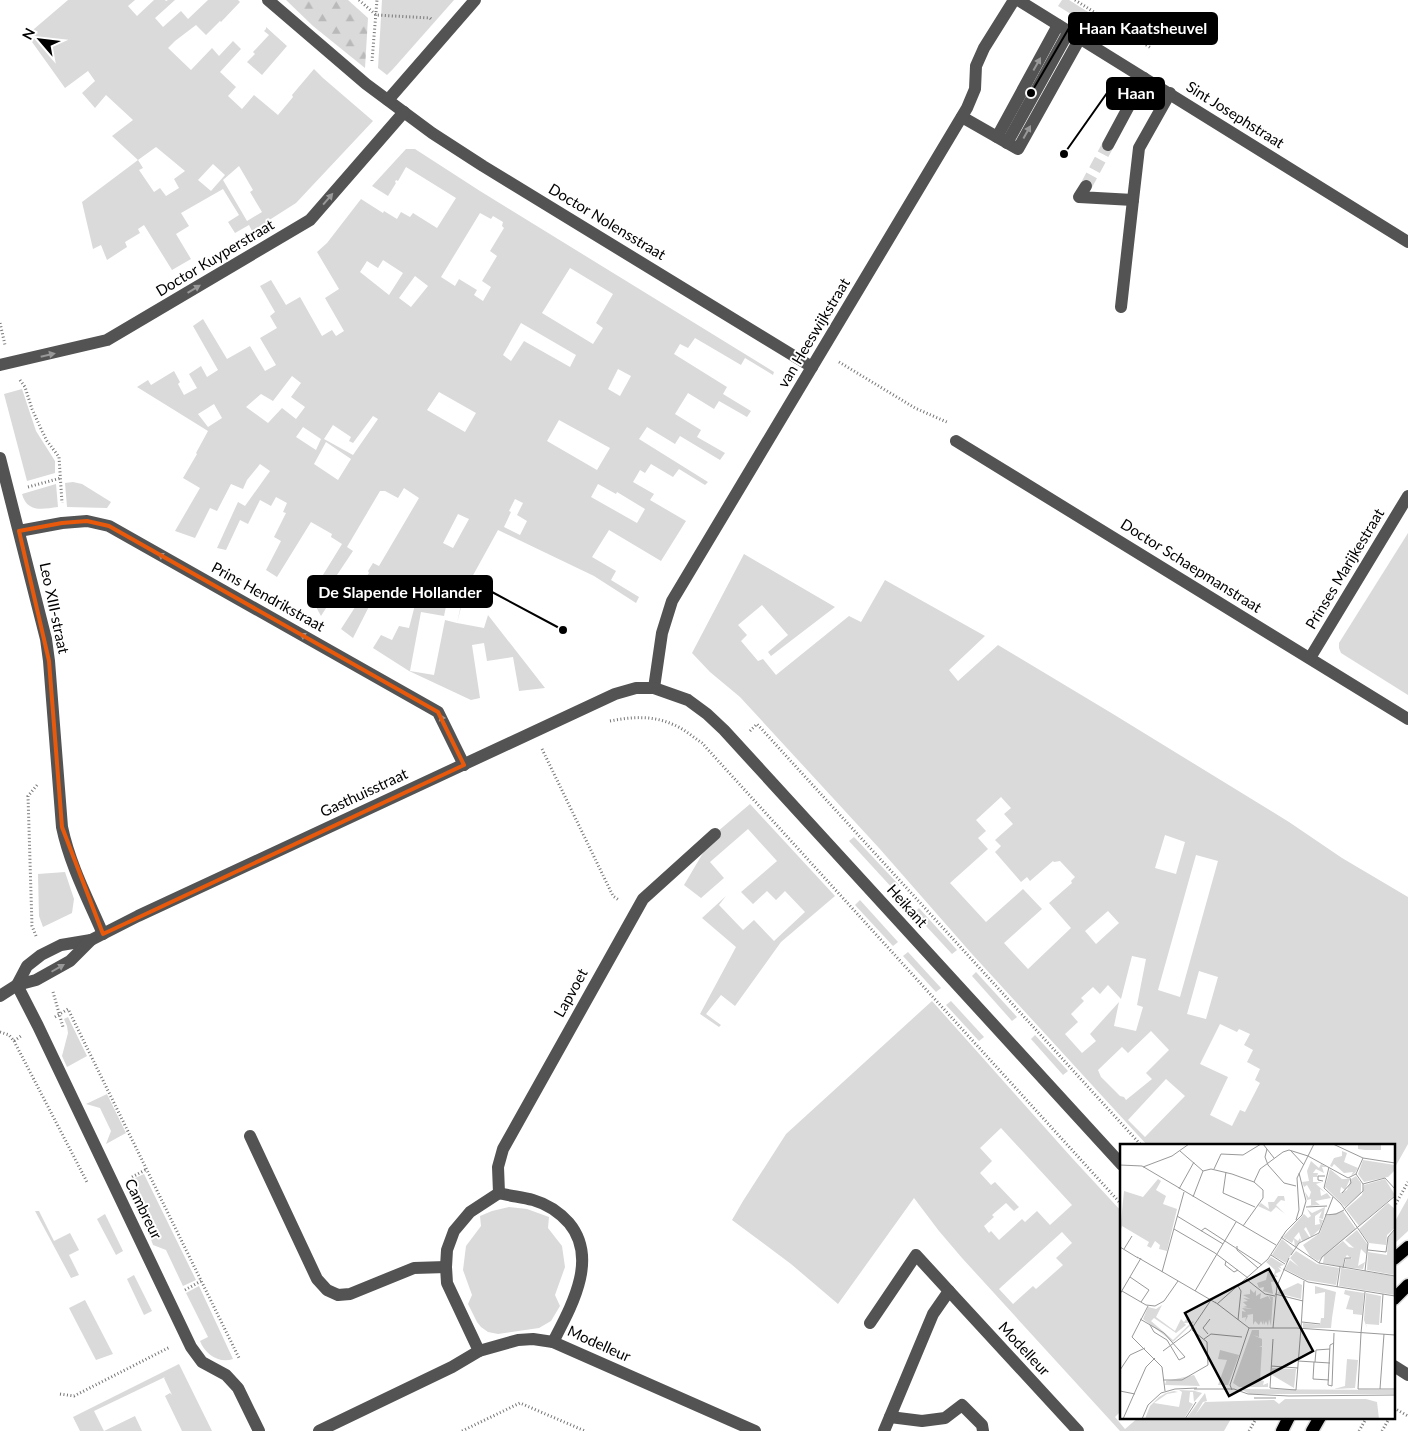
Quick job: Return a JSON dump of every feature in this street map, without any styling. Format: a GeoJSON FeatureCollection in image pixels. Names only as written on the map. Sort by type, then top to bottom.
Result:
{"type":"FeatureCollection","features":[{"type":"Feature","properties":{"kind":"main road"},"geometry":{"type":"LineString","coordinates":[[1396,1257],[1408,1247]]}},
{"type":"Feature","properties":{"kind":"main road"},"geometry":{"type":"LineString","coordinates":[[1396,1298],[1408,1285]]}},
{"type":"Feature","properties":{"kind":"main road"},"geometry":{"type":"LineString","coordinates":[[1282,1431],[1288,1418]]}},
{"type":"Feature","properties":{"kind":"main road"},"geometry":{"type":"LineString","coordinates":[[1312,1431],[1319,1418]]}},
{"type":"Feature","properties":{"kind":"street","name":"Doctor Nolensstraat"},"geometry":{"type":"LineString","coordinates":[[268,0],[369,87],[483,166],[812,367]]}},
{"type":"Feature","properties":{"kind":"street"},"geometry":{"type":"LineString","coordinates":[[388,100],[475,0]]}},
{"type":"Feature","properties":{"kind":"street","name":"Sint Josephstraat"},"geometry":{"type":"LineString","coordinates":[[1016,0],[1170,93],[1408,242]]}},
{"type":"Feature","properties":{"kind":"street","name":"van Heeswijkstraat"},"geometry":{"type":"LineString","coordinates":[[654,688],[662,633],[672,601],[962,117],[976,89],[976,66],[984,48],[1016,0]]}},
{"type":"Feature","properties":{"kind":"street"},"geometry":{"type":"LineString","coordinates":[[1002,140],[1069,31]]}},
{"type":"Feature","properties":{"kind":"street"},"geometry":{"type":"LineString","coordinates":[[962,117],[1018,149],[1069,31]]}},
{"type":"Feature","properties":{"kind":"street"},"geometry":{"type":"LineString","coordinates":[[1111,140],[1144,78]]}},
{"type":"Feature","properties":{"kind":"street"},"geometry":{"type":"LineString","coordinates":[[1121,307],[1139,148],[1170,93]]}},
{"type":"Feature","properties":{"kind":"street","name":"Doctor Kuyperstraat"},"geometry":{"type":"LineString","coordinates":[[5,364],[107,340],[310,220],[404,112]]}},
{"type":"Feature","properties":{"kind":"street"},"geometry":{"type":"LineString","coordinates":[[1086,186],[1079,198],[1133,200]]}},
{"type":"Feature","properties":{"kind":"street","name":"Doctor Schaepmanstraat"},"geometry":{"type":"LineString","coordinates":[[956,441],[1408,719]]}},
{"type":"Feature","properties":{"kind":"street","name":"Leo XIII-straat"},"geometry":{"type":"LineString","coordinates":[[0,458],[46,639],[62,827],[66,847],[103,934]]}},
{"type":"Feature","properties":{"kind":"street","name":"Prinses Marijkestraat"},"geometry":{"type":"LineString","coordinates":[[1310,658],[1408,496]]}},
{"type":"Feature","properties":{"kind":"street","name":"Prins Hendrikstraat"},"geometry":{"type":"LineString","coordinates":[[19,531],[62,523],[87,521],[109,526],[438,712],[464,765]]}},
{"type":"Feature","properties":{"kind":"street","name":"Gasthuisstraat"},"geometry":{"type":"LineString","coordinates":[[17,985],[27,966],[41,955],[61,945],[91,940],[615,694],[636,688],[654,688]]}},
{"type":"Feature","properties":{"kind":"street","name":"Heikant"},"geometry":{"type":"LineString","coordinates":[[654,688],[688,700],[707,714],[736,743],[1120,1163]]}},
{"type":"Feature","properties":{"kind":"street","name":"Lapvoet"},"geometry":{"type":"LineString","coordinates":[[499,1194],[498,1167],[503,1149],[643,898],[715,834]]}},
{"type":"Feature","properties":{"kind":"street","name":"Gasthuisstraat"},"geometry":{"type":"LineString","coordinates":[[0,996],[17,985],[36,980],[70,961],[91,940]]}},
{"type":"Feature","properties":{"kind":"street","name":"Cambreur"},"geometry":{"type":"LineString","coordinates":[[17,985],[191,1347],[202,1362],[226,1375],[238,1388],[259,1431]]}},
{"type":"Feature","properties":{"kind":"street"},"geometry":{"type":"LineString","coordinates":[[250,1136],[317,1279],[327,1290],[338,1295],[350,1294],[414,1268],[446,1267]]}},
{"type":"Feature","properties":{"kind":"street"},"geometry":{"type":"LineString","coordinates":[[479,1352],[448,1283],[446,1267],[447,1250],[454,1231],[470,1212],[499,1194],[535,1200],[563,1216],[573,1228],[581,1249],[582,1268],[578,1289],[554,1342]]}},
{"type":"Feature","properties":{"kind":"street","name":"Modelleur"},"geometry":{"type":"LineString","coordinates":[[870,1323],[916,1255],[1070,1428]]}},
{"type":"Feature","properties":{"kind":"street"},"geometry":{"type":"LineString","coordinates":[[884,1431],[933,1314],[949,1291]]}},
{"type":"Feature","properties":{"kind":"street","name":"Modelleur"},"geometry":{"type":"LineString","coordinates":[[319,1431],[479,1352],[518,1340],[533,1339],[554,1342],[755,1431]]}},
{"type":"Feature","properties":{"kind":"street"},"geometry":{"type":"LineString","coordinates":[[1396,1367],[1408,1375]]}},
{"type":"Feature","properties":{"kind":"street"},"geometry":{"type":"LineString","coordinates":[[890,1417],[922,1421],[945,1418],[962,1405],[982,1426],[983,1431]]}},
{"type":"Feature","properties":{"kind":"path"},"geometry":{"type":"LineString","coordinates":[[359,0],[376,15],[430,18],[446,33]]}},
{"type":"Feature","properties":{"kind":"path"},"geometry":{"type":"LineString","coordinates":[[369,87],[377,0]]}},
{"type":"Feature","properties":{"kind":"path"},"geometry":{"type":"LineString","coordinates":[[1075,0],[1151,48]]}},
{"type":"Feature","properties":{"kind":"path"},"geometry":{"type":"LineString","coordinates":[[0,324],[5,364],[25,387],[32,409],[47,441],[59,457],[62,523]]}},
{"type":"Feature","properties":{"kind":"path"},"geometry":{"type":"LineString","coordinates":[[822,351],[915,408],[953,424],[956,441]]}},
{"type":"Feature","properties":{"kind":"path"},"geometry":{"type":"LineString","coordinates":[[8,492],[61,478]]}},
{"type":"Feature","properties":{"kind":"path"},"geometry":{"type":"LineString","coordinates":[[607,722],[630,717],[653,718],[673,724],[702,743],[1120,1203]]}},
{"type":"Feature","properties":{"kind":"path"},"geometry":{"type":"LineString","coordinates":[[718,760],[757,724],[1141,1144]]}},
{"type":"Feature","properties":{"kind":"path"},"geometry":{"type":"LineString","coordinates":[[534,732],[613,896],[636,910]]}},
{"type":"Feature","properties":{"kind":"path"},"geometry":{"type":"LineString","coordinates":[[543,751],[551,747]]}},
{"type":"Feature","properties":{"kind":"path"},"geometry":{"type":"LineString","coordinates":[[41,955],[32,926],[28,796],[43,779],[58,768]]}},
{"type":"Feature","properties":{"kind":"path"},"geometry":{"type":"LineString","coordinates":[[48,974],[63,1027],[62,1042],[55,1063]]}},
{"type":"Feature","properties":{"kind":"path"},"geometry":{"type":"LineString","coordinates":[[38,1026],[68,1010],[240,1360]]}},
{"type":"Feature","properties":{"kind":"path"},"geometry":{"type":"LineString","coordinates":[[14,1041],[91,1189]]}},
{"type":"Feature","properties":{"kind":"path"},"geometry":{"type":"LineString","coordinates":[[132,1177],[147,1169]]}},
{"type":"Feature","properties":{"kind":"path"},"geometry":{"type":"LineString","coordinates":[[1396,1203],[1408,1182]]}},
{"type":"Feature","properties":{"kind":"path"},"geometry":{"type":"LineString","coordinates":[[185,1290],[201,1281]]}},
{"type":"Feature","properties":{"kind":"path"},"geometry":{"type":"LineString","coordinates":[[60,1394],[74,1396],[187,1338]]}},
{"type":"Feature","properties":{"kind":"path"},"geometry":{"type":"LineString","coordinates":[[462,1431],[520,1403],[585,1431]]}},
{"type":"Feature","properties":{"kind":"path"},"geometry":{"type":"LineString","coordinates":[[1396,1410],[1408,1416]]}},
{"type":"Feature","properties":{"kind":"path"},"geometry":{"type":"LineString","coordinates":[[1248,1431],[1256,1418]]}},
{"type":"Feature","properties":{"kind":"path"},"geometry":{"type":"LineString","coordinates":[[1359,1431],[1366,1418]]}},
{"type":"Feature","properties":{"kind":"path"},"geometry":{"type":"LineString","coordinates":[[1382,1431],[1389,1419]]}},
{"type":"Feature","properties":{"kind":"highlighted area"},"geometry":{"type":"Polygon","coordinates":[[[87,521],[109,526],[438,712],[464,765],[103,934],[62,827],[49,661],[19,531],[62,523],[87,521]]]}},
{"type":"Feature","properties":{"kind":"green space"},"geometry":{"type":"Polygon","coordinates":[[[68,0],[135,0],[128,6],[137,16],[154,0],[175,0],[155,18],[163,27],[181,11],[188,19],[208,0],[238,0],[240,2],[206,35],[196,25],[168,48],[191,70],[212,48],[219,56],[233,41],[241,49],[220,72],[236,87],[228,96],[242,109],[254,95],[278,115],[314,69],[373,121],[296,203],[252,231],[249,225],[235,233],[228,222],[239,215],[223,189],[181,213],[189,226],[176,234],[191,259],[172,270],[144,225],[138,229],[140,233],[125,242],[127,247],[107,260],[101,245],[93,249],[82,202],[138,160],[112,136],[133,120],[106,95],[95,108],[82,93],[95,81],[88,71],[65,88],[27,35],[68,0]],[[156,147],[138,160],[143,168],[139,170],[154,192],[160,188],[166,196],[179,188],[174,179],[185,171],[156,147]],[[213,164],[198,180],[211,191],[225,175],[213,164]],[[239,166],[223,180],[247,221],[262,212],[250,192],[253,190],[239,166]]]}},
{"type":"Feature","properties":{"kind":"green space"},"geometry":{"type":"Polygon","coordinates":[[[286,0],[348,0],[368,18],[365,68],[313,26],[286,0]]]}},
{"type":"Feature","properties":{"kind":"green space"},"geometry":{"type":"Polygon","coordinates":[[[382,0],[454,0],[387,75],[378,68],[382,0]]]}},
{"type":"Feature","properties":{"kind":"green space"},"geometry":{"type":"Polygon","coordinates":[[[1062,0],[1069,0],[1123,34],[1117,43],[1058,6],[1062,0]]]}},
{"type":"Feature","properties":{"kind":"green space"},"geometry":{"type":"Polygon","coordinates":[[[266,27],[287,46],[262,75],[247,62],[255,54],[253,52],[269,35],[264,31],[266,27]]]}},
{"type":"Feature","properties":{"kind":"green space"},"geometry":{"type":"Polygon","coordinates":[[[406,149],[415,149],[774,372],[773,375],[745,358],[741,365],[695,338],[688,348],[680,344],[674,354],[727,387],[723,394],[751,411],[747,417],[719,401],[714,409],[688,393],[675,414],[701,430],[697,437],[725,453],[720,460],[680,436],[675,444],[647,427],[639,439],[708,482],[705,485],[679,469],[673,477],[651,464],[645,473],[640,470],[633,482],[654,494],[650,500],[686,521],[661,561],[609,530],[592,557],[616,571],[611,580],[639,597],[636,603],[594,576],[498,530],[466,588],[457,623],[484,628],[488,615],[545,688],[519,691],[513,657],[487,661],[484,643],[472,645],[480,698],[471,700],[409,671],[373,648],[381,635],[392,640],[399,626],[409,628],[416,601],[381,583],[353,638],[341,629],[359,601],[351,596],[369,573],[368,571],[373,563],[379,566],[419,498],[404,488],[398,498],[385,491],[380,491],[347,547],[353,551],[335,578],[342,583],[321,616],[310,596],[342,544],[331,537],[332,534],[311,522],[277,577],[266,570],[281,541],[274,537],[286,513],[283,512],[287,503],[276,497],[271,506],[260,500],[248,524],[240,520],[226,550],[217,548],[238,502],[245,506],[270,471],[260,464],[247,480],[243,489],[231,484],[217,511],[210,508],[195,538],[175,531],[200,488],[183,478],[208,431],[137,387],[148,380],[151,385],[174,371],[184,395],[197,388],[189,374],[201,366],[207,377],[218,370],[193,326],[203,319],[227,359],[250,346],[265,371],[276,365],[260,338],[277,328],[270,316],[275,312],[260,286],[271,280],[286,305],[300,297],[322,336],[332,330],[336,336],[344,331],[325,298],[339,289],[317,252],[327,243],[361,199],[383,213],[384,211],[397,219],[401,212],[410,217],[413,213],[437,228],[456,198],[406,167],[398,181],[396,180],[388,196],[372,186],[406,149]],[[480,213],[441,277],[455,286],[459,279],[477,290],[474,295],[483,301],[491,287],[482,281],[497,256],[490,251],[504,228],[502,226],[503,222],[493,216],[491,219],[480,213]],[[383,260],[378,268],[367,261],[360,272],[389,295],[403,273],[383,260]],[[570,268],[542,313],[593,344],[603,328],[596,323],[613,294],[570,268]],[[415,276],[399,298],[411,307],[428,286],[415,276]],[[521,323],[503,355],[511,361],[524,341],[570,367],[576,355],[521,323]],[[618,369],[608,389],[620,396],[631,376],[618,369]],[[292,376],[273,401],[261,394],[246,407],[268,423],[282,408],[296,419],[305,407],[291,397],[301,383],[292,376]],[[439,392],[427,410],[465,432],[476,413],[439,392]],[[214,404],[198,414],[208,427],[222,418],[214,404]],[[373,416],[353,443],[349,441],[351,437],[333,425],[324,439],[353,455],[378,419],[373,416]],[[559,420],[547,441],[597,470],[610,448],[559,420]],[[303,427],[296,437],[316,450],[321,439],[303,427]],[[326,442],[314,464],[338,480],[351,459],[326,442]],[[598,484],[591,497],[637,523],[645,509],[617,492],[616,494],[598,484]],[[515,499],[504,527],[520,535],[527,521],[517,515],[523,503],[515,499]],[[458,514],[443,543],[453,548],[469,519],[458,514]],[[448,597],[444,616],[421,612],[410,671],[434,675],[445,620],[457,623],[462,600],[448,597]]]}},
{"type":"Feature","properties":{"kind":"green space"},"geometry":{"type":"Polygon","coordinates":[[[22,389],[36,431],[55,461],[55,473],[27,481],[4,394],[22,389]]]}},
{"type":"Feature","properties":{"kind":"green space"},"geometry":{"type":"Polygon","coordinates":[[[65,483],[82,484],[111,502],[107,508],[67,507],[65,483]]]}},
{"type":"Feature","properties":{"kind":"green space"},"geometry":{"type":"Polygon","coordinates":[[[56,484],[58,507],[36,508],[24,500],[22,494],[56,484]]]}},
{"type":"Feature","properties":{"kind":"green space"},"geometry":{"type":"Polygon","coordinates":[[[1408,533],[1408,695],[1341,653],[1339,643],[1408,533]]]}},
{"type":"Feature","properties":{"kind":"green space"},"geometry":{"type":"Polygon","coordinates":[[[744,554],[835,607],[771,656],[768,652],[788,635],[762,605],[738,625],[747,635],[741,641],[758,661],[763,659],[776,675],[849,616],[861,622],[885,580],[985,636],[949,670],[958,681],[998,645],[1289,822],[1342,858],[1408,897],[1408,1144],[1396,1165],[1396,1144],[1146,1144],[740,697],[710,672],[692,653],[744,554]],[[1001,797],[976,820],[986,831],[978,838],[988,849],[950,883],[986,922],[1023,889],[1042,909],[1004,943],[1028,969],[1071,928],[1049,903],[1072,883],[1071,881],[1075,877],[1060,861],[1053,861],[1030,881],[1027,877],[1021,882],[995,852],[1001,846],[995,840],[1013,824],[1004,814],[1011,808],[1001,797]],[[1165,835],[1155,868],[1176,874],[1185,842],[1165,835]],[[1196,855],[1158,990],[1180,997],[1218,861],[1196,855]],[[1108,911],[1085,931],[1096,944],[1119,923],[1108,911]],[[1132,956],[1121,999],[1108,985],[1100,994],[1093,987],[1081,998],[1084,1001],[1071,1014],[1078,1022],[1065,1034],[1082,1053],[1096,1041],[1090,1034],[1119,1002],[1114,1026],[1136,1031],[1143,1007],[1137,1005],[1146,959],[1132,956]],[[1199,971],[1187,1014],[1206,1019],[1218,977],[1199,971]],[[1220,1024],[1200,1064],[1228,1077],[1210,1115],[1232,1126],[1240,1110],[1245,1112],[1260,1083],[1255,1080],[1260,1069],[1247,1062],[1253,1050],[1244,1045],[1250,1034],[1239,1029],[1237,1032],[1220,1024]],[[1151,1031],[1128,1053],[1122,1047],[1098,1070],[1101,1077],[1126,1100],[1152,1079],[1146,1073],[1169,1050],[1151,1031]],[[1166,1079],[1128,1120],[1145,1137],[1185,1096],[1166,1079]]]}},
{"type":"Feature","properties":{"kind":"green space"},"geometry":{"type":"Polygon","coordinates":[[[750,804],[835,896],[781,942],[735,1006],[721,995],[706,1014],[721,1025],[719,1027],[700,1014],[736,947],[702,918],[726,896],[719,905],[743,930],[754,920],[774,941],[805,912],[785,891],[776,900],[767,891],[753,904],[741,892],[777,861],[748,829],[710,862],[724,878],[701,898],[684,885],[703,853],[720,837],[717,832],[750,804]]]}},
{"type":"Feature","properties":{"kind":"green space"},"geometry":{"type":"Polygon","coordinates":[[[854,837],[899,885],[894,890],[849,841],[854,837]]]}},
{"type":"Feature","properties":{"kind":"green space"},"geometry":{"type":"Polygon","coordinates":[[[65,872],[74,899],[72,913],[43,927],[39,916],[38,874],[65,872]]]}},
{"type":"Feature","properties":{"kind":"green space"},"geometry":{"type":"Polygon","coordinates":[[[860,900],[898,942],[893,946],[855,905],[860,900]]]}},
{"type":"Feature","properties":{"kind":"green space"},"geometry":{"type":"Polygon","coordinates":[[[919,908],[957,950],[952,954],[914,913],[919,908]]]}},
{"type":"Feature","properties":{"kind":"green space"},"geometry":{"type":"Polygon","coordinates":[[[908,952],[941,988],[936,992],[903,956],[908,952]]]}},
{"type":"Feature","properties":{"kind":"green space"},"geometry":{"type":"Polygon","coordinates":[[[976,972],[1017,1017],[1012,1021],[972,976],[976,972]]]}},
{"type":"Feature","properties":{"kind":"green space"},"geometry":{"type":"Polygon","coordinates":[[[932,1001],[1120,1210],[1120,1412],[1115,1417],[1125,1429],[1138,1418],[1231,1418],[1224,1431],[1120,1431],[962,1258],[914,1198],[838,1304],[791,1264],[732,1220],[786,1134],[932,1001]],[[1001,1128],[980,1148],[992,1161],[980,1173],[991,1185],[995,1182],[1019,1207],[1014,1211],[1006,1203],[992,1215],[994,1217],[984,1226],[989,1233],[991,1231],[999,1240],[1022,1219],[1025,1222],[1037,1211],[1050,1225],[1072,1205],[1001,1128]],[[1062,1232],[999,1289],[1013,1304],[1033,1286],[1036,1289],[1063,1265],[1056,1258],[1072,1243],[1062,1232]]]}},
{"type":"Feature","properties":{"kind":"green space"},"geometry":{"type":"Polygon","coordinates":[[[951,1001],[984,1037],[979,1041],[946,1005],[951,1001]]]}},
{"type":"Feature","properties":{"kind":"green space"},"geometry":{"type":"Polygon","coordinates":[[[68,1017],[87,1056],[67,1067],[62,1056],[68,1033],[64,1019],[68,1017]]]}},
{"type":"Feature","properties":{"kind":"green space"},"geometry":{"type":"Polygon","coordinates":[[[1035,1035],[1068,1071],[1063,1075],[1031,1039],[1035,1035]]]}},
{"type":"Feature","properties":{"kind":"green space"},"geometry":{"type":"Polygon","coordinates":[[[107,1094],[126,1133],[106,1144],[111,1131],[100,1108],[86,1104],[107,1094]]]}},
{"type":"Feature","properties":{"kind":"green space"},"geometry":{"type":"Polygon","coordinates":[[[144,1174],[196,1280],[183,1286],[166,1250],[153,1245],[149,1234],[155,1224],[133,1179],[144,1174]]]}},
{"type":"Feature","properties":{"kind":"green space"},"geometry":{"type":"Polygon","coordinates":[[[1408,1198],[1408,1231],[1396,1242],[1396,1219],[1408,1198]]]}},
{"type":"Feature","properties":{"kind":"green space"},"geometry":{"type":"Polygon","coordinates":[[[509,1207],[527,1209],[549,1217],[548,1228],[562,1246],[565,1267],[555,1295],[560,1306],[551,1321],[539,1328],[498,1334],[488,1332],[477,1322],[468,1304],[472,1295],[463,1270],[466,1246],[481,1226],[480,1216],[509,1207]]]}},
{"type":"Feature","properties":{"kind":"green space"},"geometry":{"type":"Polygon","coordinates":[[[35,1211],[39,1211],[54,1241],[70,1233],[79,1250],[69,1255],[79,1275],[71,1278],[35,1211]]]}},
{"type":"Feature","properties":{"kind":"green space"},"geometry":{"type":"Polygon","coordinates":[[[105,1214],[123,1251],[116,1255],[97,1219],[105,1214]]]}},
{"type":"Feature","properties":{"kind":"green space"},"geometry":{"type":"Polygon","coordinates":[[[134,1275],[152,1311],[144,1315],[127,1279],[134,1275]]]}},
{"type":"Feature","properties":{"kind":"green space"},"geometry":{"type":"Polygon","coordinates":[[[199,1286],[233,1359],[223,1360],[213,1357],[202,1346],[200,1341],[208,1337],[186,1293],[199,1286]]]}},
{"type":"Feature","properties":{"kind":"green space"},"geometry":{"type":"Polygon","coordinates":[[[85,1300],[113,1354],[96,1360],[69,1308],[85,1300]]]}},
{"type":"Feature","properties":{"kind":"green space"},"geometry":{"type":"Polygon","coordinates":[[[179,1364],[212,1431],[182,1431],[165,1396],[170,1393],[172,1395],[165,1377],[94,1411],[104,1431],[80,1431],[73,1417],[179,1364]]]}},
{"type":"Feature","properties":{"kind":"green space"},"geometry":{"type":"Polygon","coordinates":[[[135,1416],[142,1431],[104,1431],[135,1416]]]}},
{"type":"Feature","properties":{"kind":"tunnel"},"geometry":{"type":"LineString","coordinates":[[1086,186],[1108,145]]}},
{"type":"Feature","properties":{"kind":"place","name":"Haan Kaatsheuvel"},"geometry":{"type":"Point","coordinates":[1031,93]}},
{"type":"Feature","properties":{"kind":"place","name":"Haan"},"geometry":{"type":"Point","coordinates":[1064,154]}},
{"type":"Feature","properties":{"kind":"place","name":"De Slapende Hollander"},"geometry":{"type":"Point","coordinates":[563,630]}}]}
